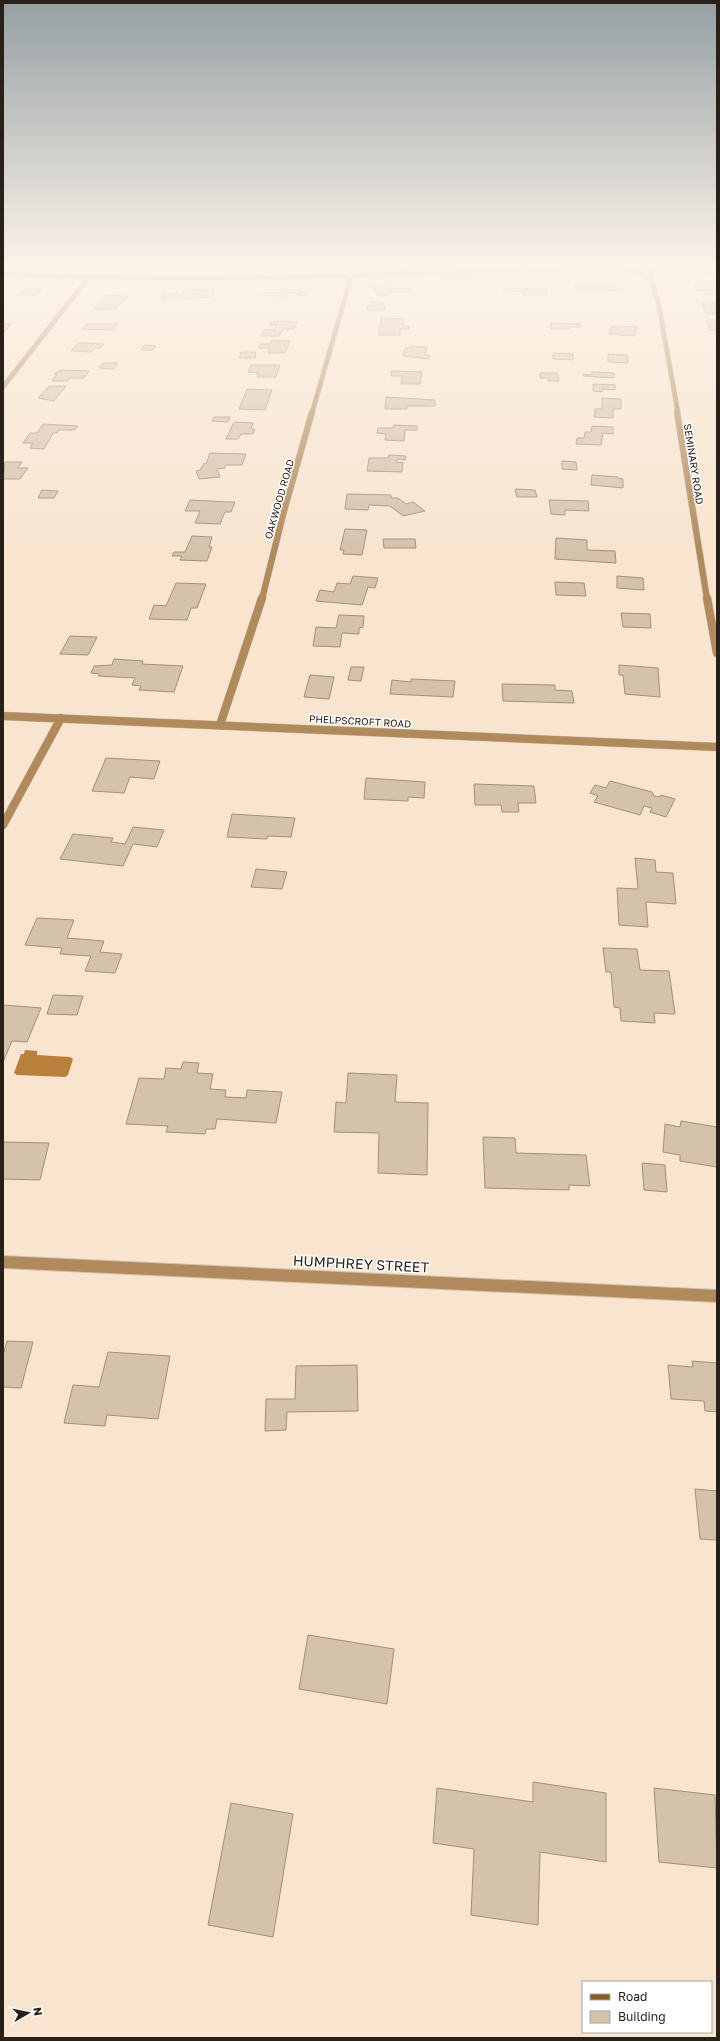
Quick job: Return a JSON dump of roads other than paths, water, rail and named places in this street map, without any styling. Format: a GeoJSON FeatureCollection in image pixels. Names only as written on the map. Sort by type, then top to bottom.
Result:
{"type":"FeatureCollection","features":[{"type":"Feature","properties":{"kind":"street"},"geometry":{"type":"LineString","coordinates":[[3,387],[22,362]]}},
{"type":"Feature","properties":{"kind":"street","name":"OAKWOOD ROAD"},"geometry":{"type":"LineString","coordinates":[[220,725],[258,615],[284,511],[327,362]]}},
{"type":"Feature","properties":{"kind":"street","name":"SEMINARY ROAD"},"geometry":{"type":"LineString","coordinates":[[670,362],[705,588],[717,653]]}},
{"type":"Feature","properties":{"kind":"street","name":"PHELPSCROFT ROAD"},"geometry":{"type":"LineString","coordinates":[[3,716],[717,747]]}},
{"type":"Feature","properties":{"kind":"street"},"geometry":{"type":"LineString","coordinates":[[3,825],[61,718]]}},
{"type":"Feature","properties":{"kind":"street","name":"HUMPHREY STREET"},"geometry":{"type":"LineString","coordinates":[[3,1262],[717,1296]]}}]}
